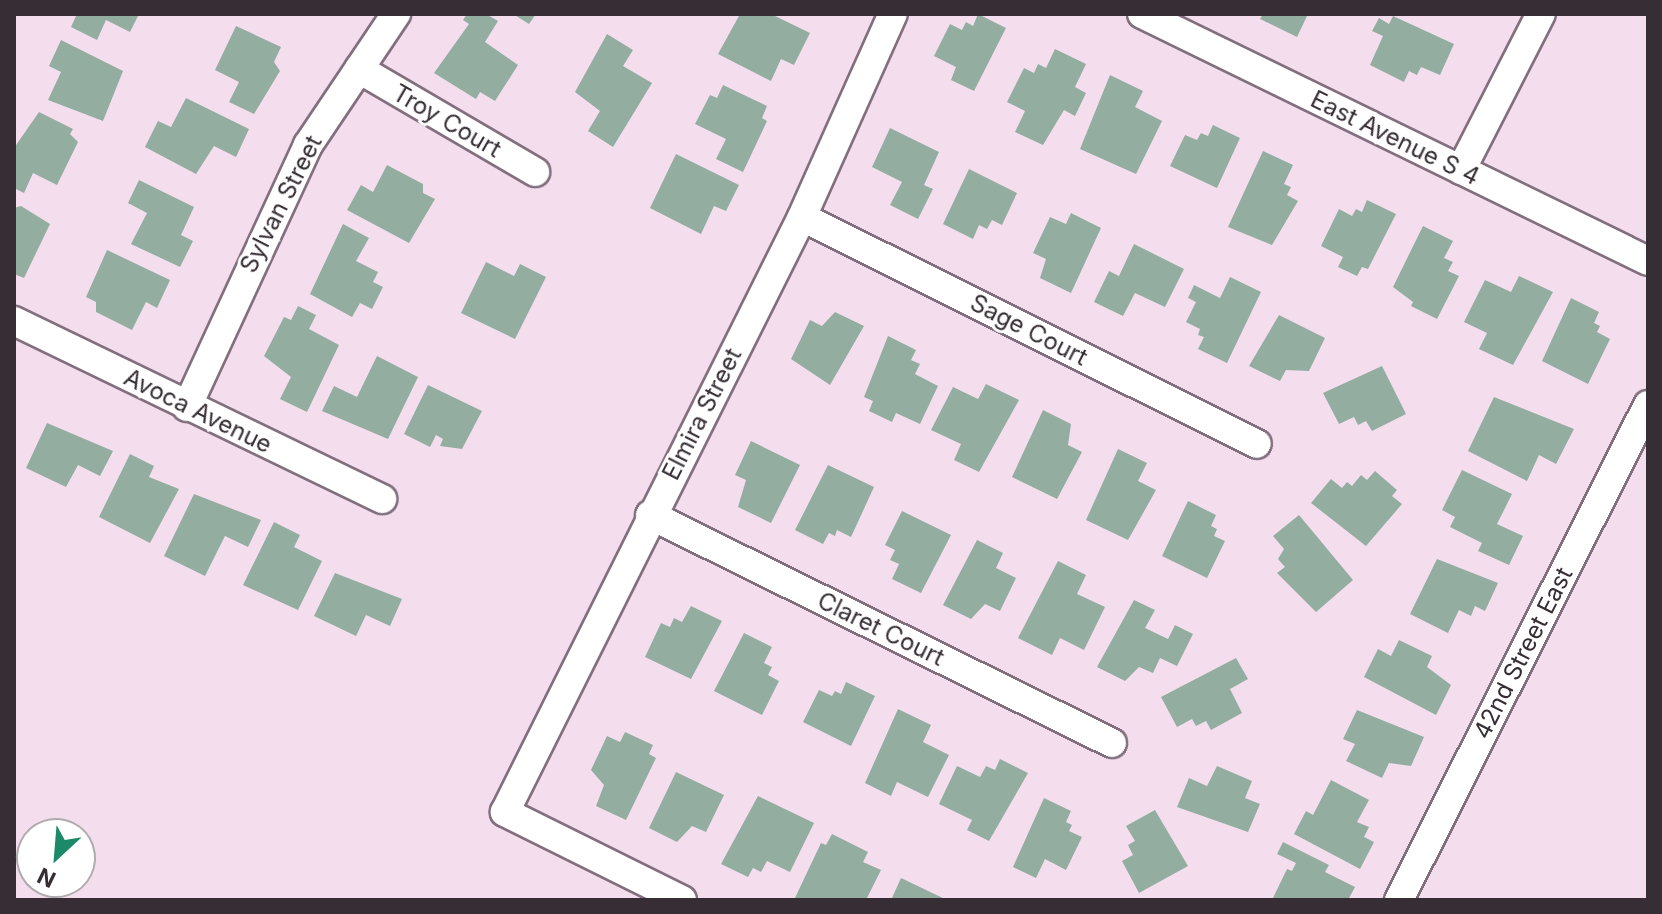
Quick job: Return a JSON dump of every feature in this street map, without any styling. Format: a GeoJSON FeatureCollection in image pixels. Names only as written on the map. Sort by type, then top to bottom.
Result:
{"type":"FeatureCollection","features":[{"type":"Feature","properties":{"kind":"street","name":"Sylvan Street"},"geometry":{"type":"LineString","coordinates":[[187,407],[308,145],[396,14]]}},
{"type":"Feature","properties":{"kind":"street","name":"Elmira Street"},"geometry":{"type":"LineString","coordinates":[[682,900],[505,812],[650,515],[802,217],[893,14]]}},
{"type":"Feature","properties":{"kind":"street","name":"East Avenue S 4"},"geometry":{"type":"LineString","coordinates":[[1142,14],[1170,20],[1461,170],[1648,261]]}},
{"type":"Feature","properties":{"kind":"street"},"geometry":{"type":"LineString","coordinates":[[1461,170],[1541,14]]}},
{"type":"Feature","properties":{"kind":"street","name":"Troy Court"},"geometry":{"type":"LineString","coordinates":[[359,69],[535,172]]}},
{"type":"Feature","properties":{"kind":"street","name":"Sage Court"},"geometry":{"type":"LineString","coordinates":[[802,217],[1257,444]]}},
{"type":"Feature","properties":{"kind":"street","name":"Avoca Avenue"},"geometry":{"type":"LineString","coordinates":[[14,321],[382,499]]}},
{"type":"Feature","properties":{"kind":"street","name":"42nd Street East"},"geometry":{"type":"LineString","coordinates":[[1399,900],[1648,405]]}},
{"type":"Feature","properties":{"kind":"street","name":"Claret Court"},"geometry":{"type":"LineString","coordinates":[[650,515],[1112,743]]}},
{"type":"Feature","properties":{"kind":"building"},"geometry":{"type":"Polygon","coordinates":[[[77,14],[139,14],[130,32],[106,20],[97,40],[71,27],[77,14]]]}},
{"type":"Feature","properties":{"kind":"building"},"geometry":{"type":"Polygon","coordinates":[[[467,14],[486,14],[498,21],[485,42],[518,65],[495,101],[480,92],[476,99],[434,73],[469,24],[463,20],[467,14]]]}},
{"type":"Feature","properties":{"kind":"building"},"geometry":{"type":"Polygon","coordinates":[[[513,14],[536,14],[529,24],[513,14]]]}},
{"type":"Feature","properties":{"kind":"building"},"geometry":{"type":"Polygon","coordinates":[[[740,14],[771,14],[810,33],[794,65],[781,59],[771,81],[718,54],[740,14]]]}},
{"type":"Feature","properties":{"kind":"building"},"geometry":{"type":"Polygon","coordinates":[[[978,14],[1006,28],[974,91],[951,80],[956,67],[934,56],[950,24],[962,30],[966,22],[973,26],[978,14]]]}},
{"type":"Feature","properties":{"kind":"building"},"geometry":{"type":"Polygon","coordinates":[[[1263,14],[1308,14],[1297,37],[1260,19],[1263,14]]]}},
{"type":"Feature","properties":{"kind":"building"},"geometry":{"type":"Polygon","coordinates":[[[1393,16],[1454,44],[1440,75],[1421,67],[1417,75],[1409,71],[1404,82],[1370,65],[1383,36],[1372,31],[1379,18],[1389,24],[1393,16]]]}},
{"type":"Feature","properties":{"kind":"building"},"geometry":{"type":"Polygon","coordinates":[[[236,26],[281,47],[274,62],[280,71],[254,114],[229,102],[239,82],[215,70],[236,26]]]}},
{"type":"Feature","properties":{"kind":"building"},"geometry":{"type":"Polygon","coordinates":[[[607,34],[633,50],[623,66],[652,83],[613,147],[588,131],[600,111],[575,92],[607,34]]]}},
{"type":"Feature","properties":{"kind":"building"},"geometry":{"type":"Polygon","coordinates":[[[61,40],[123,71],[103,121],[48,100],[61,72],[49,66],[61,40]]]}},
{"type":"Feature","properties":{"kind":"building"},"geometry":{"type":"Polygon","coordinates":[[[1055,49],[1086,64],[1075,87],[1086,93],[1075,116],[1064,110],[1043,145],[1015,132],[1025,111],[1007,102],[1024,68],[1034,73],[1038,64],[1046,68],[1055,49]]]}},
{"type":"Feature","properties":{"kind":"building"},"geometry":{"type":"Polygon","coordinates":[[[1110,75],[1143,91],[1135,107],[1162,121],[1136,174],[1080,149],[1110,75]]]}},
{"type":"Feature","properties":{"kind":"building"},"geometry":{"type":"Polygon","coordinates":[[[723,85],[767,106],[762,118],[767,121],[743,172],[716,159],[726,139],[695,124],[710,95],[717,98],[723,85]]]}},
{"type":"Feature","properties":{"kind":"building"},"geometry":{"type":"Polygon","coordinates":[[[186,98],[249,129],[236,157],[214,146],[196,174],[145,147],[158,121],[171,127],[186,98]]]}},
{"type":"Feature","properties":{"kind":"building"},"geometry":{"type":"Polygon","coordinates":[[[39,112],[73,129],[70,134],[78,142],[57,185],[33,173],[24,193],[14,188],[14,148],[39,112]]]}},
{"type":"Feature","properties":{"kind":"building"},"geometry":{"type":"Polygon","coordinates":[[[1213,125],[1240,138],[1217,188],[1170,166],[1185,135],[1197,140],[1201,133],[1208,136],[1213,125]]]}},
{"type":"Feature","properties":{"kind":"building"},"geometry":{"type":"Polygon","coordinates":[[[890,128],[939,152],[924,185],[933,189],[918,219],[890,205],[902,182],[872,167],[890,128]]]}},
{"type":"Feature","properties":{"kind":"building"},"geometry":{"type":"Polygon","coordinates":[[[1263,151],[1293,165],[1284,184],[1291,187],[1287,195],[1298,201],[1272,245],[1228,227],[1263,151]]]}},
{"type":"Feature","properties":{"kind":"building"},"geometry":{"type":"Polygon","coordinates":[[[676,154],[739,185],[726,211],[714,206],[701,234],[650,208],[676,154]]]}},
{"type":"Feature","properties":{"kind":"building"},"geometry":{"type":"Polygon","coordinates":[[[387,165],[423,184],[423,193],[435,199],[409,243],[347,210],[361,185],[373,192],[387,165]]]}},
{"type":"Feature","properties":{"kind":"building"},"geometry":{"type":"Polygon","coordinates":[[[969,169],[1017,193],[1002,225],[992,220],[987,229],[979,225],[973,239],[943,224],[969,169]]]}},
{"type":"Feature","properties":{"kind":"building"},"geometry":{"type":"Polygon","coordinates":[[[139,180],[194,207],[181,235],[193,241],[180,267],[131,244],[147,213],[128,203],[139,180]]]}},
{"type":"Feature","properties":{"kind":"building"},"geometry":{"type":"Polygon","coordinates":[[[1367,200],[1396,214],[1368,269],[1362,267],[1357,276],[1338,267],[1343,257],[1321,246],[1339,209],[1352,216],[1356,209],[1362,212],[1367,200]]]}},
{"type":"Feature","properties":{"kind":"building"},"geometry":{"type":"Polygon","coordinates":[[[21,206],[50,224],[24,278],[14,274],[14,208],[21,206]]]}},
{"type":"Feature","properties":{"kind":"building"},"geometry":{"type":"Polygon","coordinates":[[[1071,213],[1101,228],[1071,293],[1040,278],[1046,259],[1033,253],[1050,217],[1066,224],[1071,213]]]}},
{"type":"Feature","properties":{"kind":"building"},"geometry":{"type":"Polygon","coordinates":[[[343,224],[369,238],[356,261],[378,272],[373,282],[383,287],[372,309],[360,303],[352,317],[310,294],[343,224]]]}},
{"type":"Feature","properties":{"kind":"building"},"geometry":{"type":"Polygon","coordinates":[[[1423,226],[1453,241],[1444,258],[1453,262],[1448,271],[1459,276],[1437,319],[1411,306],[1413,302],[1393,287],[1423,226]]]}},
{"type":"Feature","properties":{"kind":"building"},"geometry":{"type":"Polygon","coordinates":[[[1134,244],[1184,269],[1165,307],[1135,293],[1123,316],[1094,302],[1109,271],[1119,276],[1134,244]]]}},
{"type":"Feature","properties":{"kind":"building"},"geometry":{"type":"Polygon","coordinates":[[[107,250],[170,280],[157,308],[146,302],[132,330],[96,312],[96,302],[86,297],[107,250]]]}},
{"type":"Feature","properties":{"kind":"building"},"geometry":{"type":"Polygon","coordinates":[[[486,262],[514,276],[520,264],[546,277],[515,339],[461,313],[486,262]]]}},
{"type":"Feature","properties":{"kind":"building"},"geometry":{"type":"Polygon","coordinates":[[[1519,276],[1553,292],[1513,365],[1479,349],[1487,333],[1464,322],[1485,280],[1511,292],[1519,276]]]}},
{"type":"Feature","properties":{"kind":"building"},"geometry":{"type":"Polygon","coordinates":[[[1230,277],[1261,292],[1227,363],[1198,349],[1204,337],[1198,335],[1200,329],[1186,322],[1196,302],[1188,298],[1194,285],[1220,298],[1230,277]]]}},
{"type":"Feature","properties":{"kind":"building"},"geometry":{"type":"Polygon","coordinates":[[[1571,298],[1599,312],[1594,323],[1600,326],[1597,332],[1610,339],[1588,384],[1542,361],[1571,298]]]}},
{"type":"Feature","properties":{"kind":"building"},"geometry":{"type":"Polygon","coordinates":[[[298,306],[316,315],[309,329],[339,345],[307,412],[280,399],[291,377],[264,356],[284,317],[291,320],[298,306]]]}},
{"type":"Feature","properties":{"kind":"building"},"geometry":{"type":"Polygon","coordinates":[[[835,312],[864,326],[830,385],[791,359],[810,320],[822,326],[835,312]]]}},
{"type":"Feature","properties":{"kind":"building"},"geometry":{"type":"Polygon","coordinates":[[[1279,315],[1325,338],[1309,371],[1286,370],[1280,381],[1249,366],[1279,315]]]}},
{"type":"Feature","properties":{"kind":"building"},"geometry":{"type":"Polygon","coordinates":[[[888,336],[916,350],[911,360],[920,364],[915,374],[938,386],[920,424],[896,413],[892,422],[869,411],[873,401],[864,397],[888,336]]]}},
{"type":"Feature","properties":{"kind":"building"},"geometry":{"type":"Polygon","coordinates":[[[377,356],[418,377],[388,439],[322,411],[334,386],[357,397],[377,356]]]}},
{"type":"Feature","properties":{"kind":"building"},"geometry":{"type":"Polygon","coordinates":[[[1382,366],[1406,414],[1372,431],[1366,421],[1358,425],[1354,417],[1339,424],[1323,393],[1382,366]]]}},
{"type":"Feature","properties":{"kind":"building"},"geometry":{"type":"Polygon","coordinates":[[[986,384],[1019,400],[979,472],[954,460],[961,444],[931,430],[953,387],[978,399],[986,384]]]}},
{"type":"Feature","properties":{"kind":"building"},"geometry":{"type":"Polygon","coordinates":[[[428,385],[482,411],[462,449],[440,446],[443,439],[436,435],[430,447],[404,434],[428,385]]]}},
{"type":"Feature","properties":{"kind":"building"},"geometry":{"type":"Polygon","coordinates":[[[1494,397],[1574,429],[1556,464],[1539,455],[1527,481],[1468,451],[1494,397]]]}},
{"type":"Feature","properties":{"kind":"building"},"geometry":{"type":"Polygon","coordinates":[[[1043,410],[1071,424],[1068,445],[1082,452],[1057,499],[1012,477],[1043,410]]]}},
{"type":"Feature","properties":{"kind":"building"},"geometry":{"type":"Polygon","coordinates":[[[47,423],[113,451],[100,476],[78,465],[66,487],[26,468],[47,423]]]}},
{"type":"Feature","properties":{"kind":"building"},"geometry":{"type":"Polygon","coordinates":[[[751,441],[800,465],[771,523],[738,507],[746,480],[735,475],[751,441]]]}},
{"type":"Feature","properties":{"kind":"building"},"geometry":{"type":"Polygon","coordinates":[[[1118,449],[1147,463],[1138,481],[1156,490],[1128,540],[1086,520],[1118,449]]]}},
{"type":"Feature","properties":{"kind":"building"},"geometry":{"type":"Polygon","coordinates":[[[130,454],[154,466],[149,477],[179,489],[150,543],[99,517],[130,454]]]}},
{"type":"Feature","properties":{"kind":"building"},"geometry":{"type":"Polygon","coordinates":[[[828,465],[874,487],[851,537],[837,530],[835,536],[829,533],[823,544],[795,530],[828,465]]]}},
{"type":"Feature","properties":{"kind":"building"},"geometry":{"type":"Polygon","coordinates":[[[1462,470],[1512,494],[1497,524],[1523,536],[1509,565],[1478,551],[1482,543],[1450,527],[1455,517],[1442,510],[1462,470]]]}},
{"type":"Feature","properties":{"kind":"building"},"geometry":{"type":"Polygon","coordinates":[[[1375,471],[1397,490],[1392,496],[1402,504],[1366,546],[1311,503],[1331,479],[1342,488],[1347,482],[1352,486],[1361,475],[1367,480],[1375,471]]]}},
{"type":"Feature","properties":{"kind":"building"},"geometry":{"type":"Polygon","coordinates":[[[194,494],[261,520],[248,547],[225,536],[205,576],[164,556],[194,494]]]}},
{"type":"Feature","properties":{"kind":"building"},"geometry":{"type":"Polygon","coordinates":[[[1188,501],[1216,515],[1211,526],[1217,529],[1214,536],[1225,541],[1207,578],[1162,556],[1188,501]]]}},
{"type":"Feature","properties":{"kind":"building"},"geometry":{"type":"Polygon","coordinates":[[[902,511],[951,535],[921,593],[892,579],[899,564],[890,560],[895,550],[885,545],[902,511]]]}},
{"type":"Feature","properties":{"kind":"building"},"geometry":{"type":"Polygon","coordinates":[[[1299,515],[1353,580],[1316,612],[1277,573],[1285,567],[1278,559],[1284,549],[1273,536],[1299,515]]]}},
{"type":"Feature","properties":{"kind":"building"},"geometry":{"type":"Polygon","coordinates":[[[274,522],[300,535],[294,547],[322,561],[298,610],[243,585],[274,522]]]}},
{"type":"Feature","properties":{"kind":"building"},"geometry":{"type":"Polygon","coordinates":[[[977,540],[1003,553],[996,568],[1016,578],[1000,611],[985,604],[971,619],[943,605],[977,540]]]}},
{"type":"Feature","properties":{"kind":"building"},"geometry":{"type":"Polygon","coordinates":[[[1437,559],[1498,583],[1485,611],[1475,606],[1471,616],[1459,610],[1448,633],[1410,614],[1437,559]]]}},
{"type":"Feature","properties":{"kind":"building"},"geometry":{"type":"Polygon","coordinates":[[[1058,561],[1086,575],[1077,594],[1105,607],[1084,650],[1060,638],[1052,655],[1018,638],[1058,561]]]}},
{"type":"Feature","properties":{"kind":"building"},"geometry":{"type":"Polygon","coordinates":[[[335,573],[402,599],[390,626],[366,615],[356,636],[314,616],[335,573]]]}},
{"type":"Feature","properties":{"kind":"building"},"geometry":{"type":"Polygon","coordinates":[[[1134,600],[1155,610],[1145,628],[1168,639],[1175,625],[1193,634],[1177,666],[1160,658],[1153,673],[1139,667],[1125,681],[1097,667],[1134,600]]]}},
{"type":"Feature","properties":{"kind":"building"},"geometry":{"type":"Polygon","coordinates":[[[691,606],[722,621],[691,679],[645,657],[661,623],[670,627],[674,618],[682,622],[691,606]]]}},
{"type":"Feature","properties":{"kind":"building"},"geometry":{"type":"Polygon","coordinates":[[[744,633],[772,647],[764,663],[772,667],[768,675],[779,681],[762,715],[714,691],[744,633]]]}},
{"type":"Feature","properties":{"kind":"building"},"geometry":{"type":"Polygon","coordinates":[[[1399,640],[1432,656],[1427,667],[1451,685],[1436,715],[1364,677],[1378,649],[1391,656],[1399,640]]]}},
{"type":"Feature","properties":{"kind":"building"},"geometry":{"type":"Polygon","coordinates":[[[1236,658],[1248,679],[1230,689],[1242,713],[1211,730],[1206,721],[1196,726],[1192,719],[1177,727],[1161,697],[1236,658]]]}},
{"type":"Feature","properties":{"kind":"building"},"geometry":{"type":"Polygon","coordinates":[[[846,682],[875,696],[851,746],[803,722],[819,690],[832,696],[835,691],[841,694],[846,682]]]}},
{"type":"Feature","properties":{"kind":"building"},"geometry":{"type":"Polygon","coordinates":[[[898,709],[931,725],[923,742],[949,755],[928,797],[897,782],[891,796],[865,783],[898,709]]]}},
{"type":"Feature","properties":{"kind":"building"},"geometry":{"type":"Polygon","coordinates":[[[1357,710],[1424,737],[1411,766],[1389,763],[1382,778],[1346,761],[1355,744],[1343,739],[1357,710]]]}},
{"type":"Feature","properties":{"kind":"building"},"geometry":{"type":"Polygon","coordinates":[[[625,732],[653,745],[649,754],[656,758],[626,820],[596,806],[604,785],[591,770],[607,736],[620,742],[625,732]]]}},
{"type":"Feature","properties":{"kind":"building"},"geometry":{"type":"Polygon","coordinates":[[[1000,759],[1028,773],[989,841],[967,830],[972,820],[939,804],[957,766],[980,777],[986,766],[995,770],[1000,759]]]}},
{"type":"Feature","properties":{"kind":"building"},"geometry":{"type":"Polygon","coordinates":[[[1217,766],[1252,781],[1245,798],[1260,804],[1248,832],[1177,807],[1189,778],[1207,786],[1217,766]]]}},
{"type":"Feature","properties":{"kind":"building"},"geometry":{"type":"Polygon","coordinates":[[[676,772],[724,795],[706,832],[692,826],[677,842],[649,828],[676,772]]]}},
{"type":"Feature","properties":{"kind":"building"},"geometry":{"type":"Polygon","coordinates":[[[1331,780],[1369,800],[1357,822],[1369,827],[1364,837],[1374,842],[1360,869],[1294,834],[1306,811],[1313,815],[1331,780]]]}},
{"type":"Feature","properties":{"kind":"building"},"geometry":{"type":"Polygon","coordinates":[[[758,796],[814,823],[790,872],[767,861],[761,872],[753,868],[748,877],[721,864],[758,796]]]}},
{"type":"Feature","properties":{"kind":"building"},"geometry":{"type":"Polygon","coordinates":[[[1044,798],[1071,811],[1066,822],[1072,825],[1069,831],[1082,837],[1066,870],[1045,859],[1036,878],[1013,867],[1044,798]]]}},
{"type":"Feature","properties":{"kind":"building"},"geometry":{"type":"Polygon","coordinates":[[[1155,810],[1188,866],[1139,893],[1122,861],[1133,855],[1128,845],[1135,841],[1126,826],[1155,810]]]}},
{"type":"Feature","properties":{"kind":"building"},"geometry":{"type":"Polygon","coordinates":[[[832,834],[868,852],[863,862],[881,870],[866,900],[794,900],[821,843],[826,845],[832,834]]]}},
{"type":"Feature","properties":{"kind":"building"},"geometry":{"type":"Polygon","coordinates":[[[1283,842],[1329,865],[1325,872],[1355,887],[1348,900],[1272,900],[1287,869],[1292,871],[1296,863],[1277,854],[1283,842]]]}},
{"type":"Feature","properties":{"kind":"building"},"geometry":{"type":"Polygon","coordinates":[[[901,878],[947,900],[891,900],[901,878]]]}}]}
